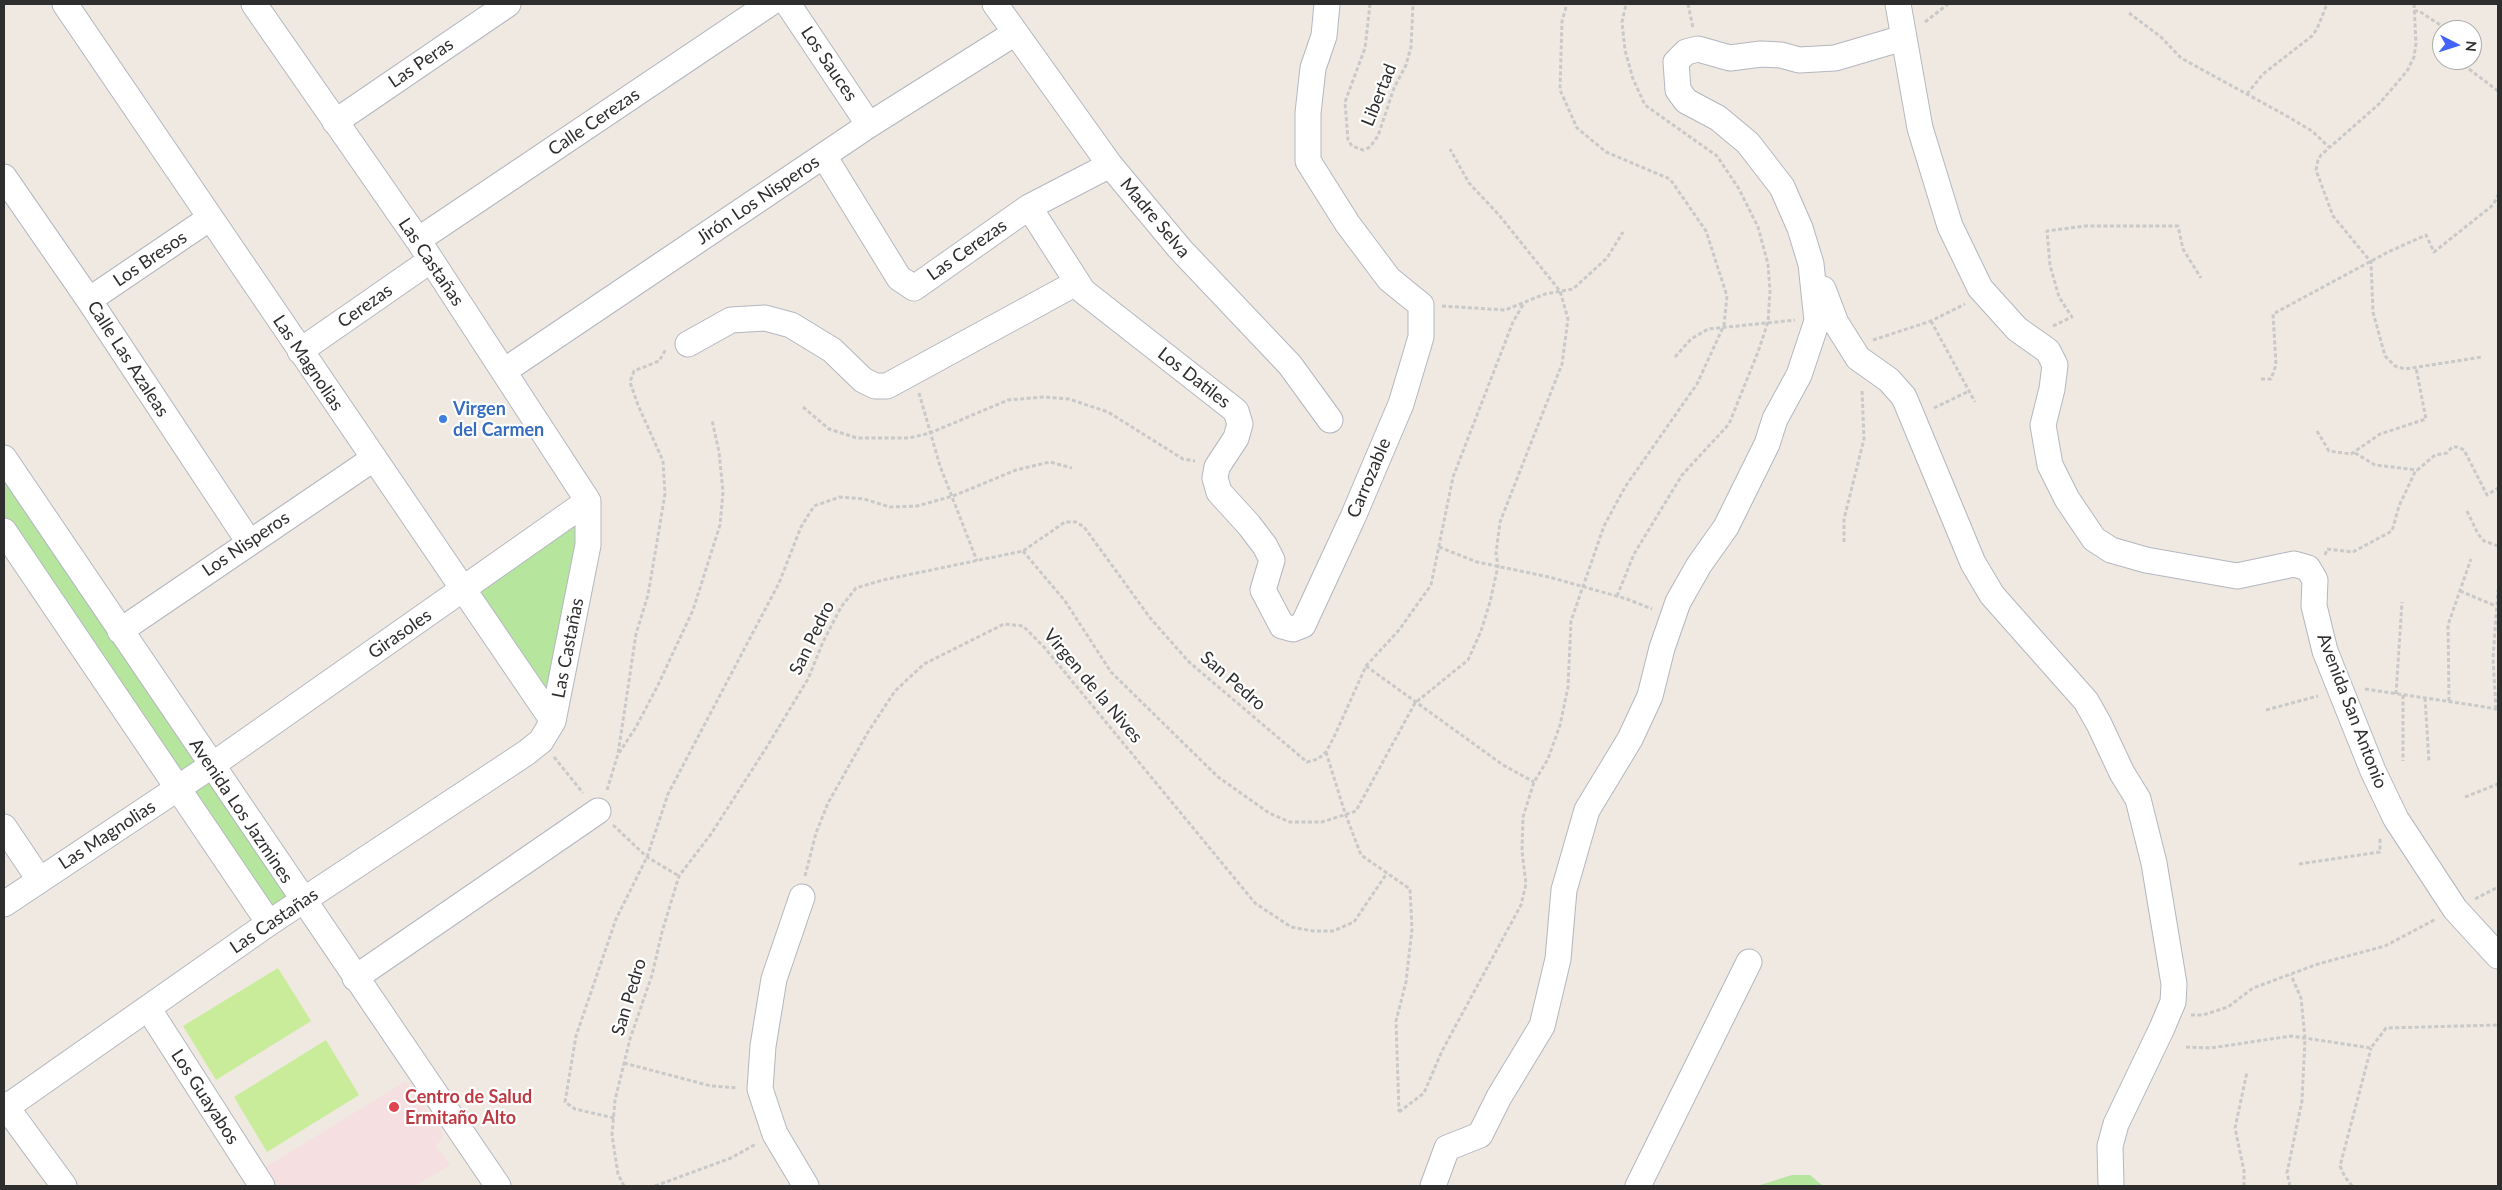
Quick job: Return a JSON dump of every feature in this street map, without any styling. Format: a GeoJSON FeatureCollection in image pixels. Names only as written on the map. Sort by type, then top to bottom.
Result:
{"type":"FeatureCollection","features":[{"type":"Feature","properties":{"kind":"street","name":"Las Magnolias"},"geometry":{"type":"LineString","coordinates":[[65,4],[462,590],[553,721]]}},
{"type":"Feature","properties":{"kind":"street","name":"Las Castañas"},"geometry":{"type":"LineString","coordinates":[[5,1107],[269,923],[526,753],[541,741],[553,721],[588,545],[588,501],[424,250],[254,4]]}},
{"type":"Feature","properties":{"kind":"street","name":"Las Peras"},"geometry":{"type":"LineString","coordinates":[[335,122],[508,4]]}},
{"type":"Feature","properties":{"kind":"street","name":"Calle Cerezas"},"geometry":{"type":"LineString","coordinates":[[424,250],[769,4]]}},
{"type":"Feature","properties":{"kind":"street","name":"Los Sauces"},"geometry":{"type":"LineString","coordinates":[[788,4],[869,125]]}},
{"type":"Feature","properties":{"kind":"street","name":"Madre Selva"},"geometry":{"type":"LineString","coordinates":[[995,4],[1110,165],[1180,249],[1290,365],[1330,420]]}},
{"type":"Feature","properties":{"kind":"street"},"geometry":{"type":"LineString","coordinates":[[1327,4],[1324,36],[1313,68],[1308,113],[1308,161],[1347,223],[1389,279],[1421,304]]}},
{"type":"Feature","properties":{"kind":"street"},"geometry":{"type":"LineString","coordinates":[[1898,4],[1920,128],[1950,226],[1980,288],[2017,328],[2048,352],[2055,365],[2052,389],[2043,425],[2050,465],[2067,499],[2094,539],[2110,550],[2146,560],[2237,576],[2294,564],[2308,568],[2310,571]]}},
{"type":"Feature","properties":{"kind":"street","name":"Jirón Los Nisperos"},"geometry":{"type":"LineString","coordinates":[[504,372],[869,125],[1015,33]]}},
{"type":"Feature","properties":{"kind":"street"},"geometry":{"type":"LineString","coordinates":[[1904,38],[1835,58],[1799,60],[1781,55],[1760,54],[1730,58],[1698,49],[1686,52],[1676,62],[1678,90],[1686,101],[1718,118],[1748,143],[1782,187],[1800,228],[1836,323],[1855,352],[1889,380],[1904,397],[1973,563],[1992,596],[2086,701],[2122,773],[2138,799],[2147,831],[2167,933],[2174,984],[2172,1002],[2162,1028],[2116,1124],[2110,1146],[2111,1186]]}},
{"type":"Feature","properties":{"kind":"street","name":"Las Cerezas"},"geometry":{"type":"LineString","coordinates":[[824,156],[899,278],[914,288],[1029,207],[1110,165]]}},
{"type":"Feature","properties":{"kind":"street","name":"Calle Las Azaleas"},"geometry":{"type":"LineString","coordinates":[[4,177],[89,300],[249,542]]}},
{"type":"Feature","properties":{"kind":"street","name":"Los Datiles"},"geometry":{"type":"LineString","coordinates":[[1029,207],[1076,282],[1109,313],[1166,354],[1236,411],[1240,424],[1236,438],[1217,467]]}},
{"type":"Feature","properties":{"kind":"street","name":"Los Bresos"},"geometry":{"type":"LineString","coordinates":[[89,300],[210,218]]}},
{"type":"Feature","properties":{"kind":"street"},"geometry":{"type":"LineString","coordinates":[[1433,1186],[1447,1148],[1480,1136],[1499,1097],[1542,1026],[1558,959],[1564,890],[1587,810],[1630,739],[1650,696],[1682,594],[1726,527],[1767,444],[1775,419],[1798,375],[1817,321],[1811,264],[1800,228]]}},
{"type":"Feature","properties":{"kind":"street","name":"Cerezas"},"geometry":{"type":"LineString","coordinates":[[300,351],[424,250]]}},
{"type":"Feature","properties":{"kind":"street"},"geometry":{"type":"LineString","coordinates":[[688,344],[731,320],[765,318],[792,325],[832,350],[863,380],[874,386],[887,386],[1076,282]]}},
{"type":"Feature","properties":{"kind":"street","name":"Carrozable"},"geometry":{"type":"LineString","coordinates":[[1217,467],[1215,478],[1219,492],[1260,539],[1272,560],[1263,590],[1282,626],[1292,629],[1303,625],[1353,517],[1401,404],[1421,337],[1421,304]]}},
{"type":"Feature","properties":{"kind":"street","name":"Avenida Los Jazmines"},"geometry":{"type":"LineString","coordinates":[[4,458],[302,901],[498,1186]]}},
{"type":"Feature","properties":{"kind":"street","name":"Los Nisperos"},"geometry":{"type":"LineString","coordinates":[[120,631],[373,459]]}},
{"type":"Feature","properties":{"kind":"street","name":"Girasoles"},"geometry":{"type":"LineString","coordinates":[[211,766],[588,501]]}},
{"type":"Feature","properties":{"kind":"street"},"geometry":{"type":"LineString","coordinates":[[4,532],[269,923]]}},
{"type":"Feature","properties":{"kind":"street","name":"Avenida San Antonio"},"geometry":{"type":"LineString","coordinates":[[2310,571],[2315,580],[2314,606],[2325,651],[2372,771],[2396,819],[2455,908],[2498,956]]}},
{"type":"Feature","properties":{"kind":"street","name":"Las Magnolias"},"geometry":{"type":"LineString","coordinates":[[4,904],[211,766]]}},
{"type":"Feature","properties":{"kind":"street"},"geometry":{"type":"LineString","coordinates":[[355,978],[598,811]]}},
{"type":"Feature","properties":{"kind":"street"},"geometry":{"type":"LineString","coordinates":[[4,827],[39,879]]}},
{"type":"Feature","properties":{"kind":"street"},"geometry":{"type":"LineString","coordinates":[[802,897],[774,979],[764,1030],[760,1089],[775,1134],[806,1186]]}},
{"type":"Feature","properties":{"kind":"street"},"geometry":{"type":"LineString","coordinates":[[1638,1186],[1749,962]]}},
{"type":"Feature","properties":{"kind":"street","name":"Los Guayabos"},"geometry":{"type":"LineString","coordinates":[[148,1008],[262,1186]]}},
{"type":"Feature","properties":{"kind":"street"},"geometry":{"type":"LineString","coordinates":[[5,1107],[64,1186]]}},
{"type":"Feature","properties":{"kind":"path","name":"Libertad"},"geometry":{"type":"LineString","coordinates":[[1370,4],[1365,48],[1344,102],[1348,140],[1352,146],[1363,150],[1370,147],[1378,136],[1394,88],[1406,64],[1410,48],[1413,4]]}},
{"type":"Feature","properties":{"kind":"path"},"geometry":{"type":"LineString","coordinates":[[1524,302],[1502,349],[1453,477],[1431,585],[1399,630],[1366,666],[1326,752],[1345,814],[1361,855],[1410,889],[1412,929],[1406,982],[1396,1021],[1399,1112],[1424,1093],[1442,1051],[1520,905],[1526,884],[1522,851],[1523,817],[1534,782],[1548,759],[1560,725],[1568,687],[1571,621],[1604,526],[1625,487],[1682,410],[1697,384],[1724,326],[1726,296],[1706,231],[1670,179],[1606,152],[1577,128],[1560,90],[1562,21],[1567,4]]}},
{"type":"Feature","properties":{"kind":"path"},"geometry":{"type":"LineString","coordinates":[[1617,596],[1634,554],[1682,475],[1729,424],[1749,378],[1768,322],[1770,291],[1768,264],[1758,227],[1739,189],[1717,156],[1645,105],[1633,79],[1625,50],[1622,22],[1626,4]]}},
{"type":"Feature","properties":{"kind":"path"},"geometry":{"type":"LineString","coordinates":[[2247,94],[2263,74],[2312,36],[2317,29],[2327,4]]}},
{"type":"Feature","properties":{"kind":"path"},"geometry":{"type":"LineString","coordinates":[[2414,4],[2416,43],[2414,56],[2407,71],[2379,104],[2329,147],[2318,160],[2316,170],[2328,208],[2370,262],[2373,312],[2383,350],[2395,366],[2405,369],[2416,368],[2482,357]]}},
{"type":"Feature","properties":{"kind":"path"},"geometry":{"type":"LineString","coordinates":[[2414,11],[2419,11],[2433,20]]}},
{"type":"Feature","properties":{"kind":"path"},"geometry":{"type":"LineString","coordinates":[[2129,13],[2161,38],[2181,58],[2312,131],[2329,147]]}},
{"type":"Feature","properties":{"kind":"path"},"geometry":{"type":"LineString","coordinates":[[2470,70],[2498,91]]}},
{"type":"Feature","properties":{"kind":"path"},"geometry":{"type":"LineString","coordinates":[[1022,551],[1065,601],[1111,672],[1218,777],[1270,813],[1290,822],[1322,822],[1356,811],[1416,703],[1468,660],[1481,631],[1490,602],[1498,566],[1496,553],[1500,522],[1562,364],[1568,319],[1560,291],[1500,216],[1469,183],[1450,150]]}},
{"type":"Feature","properties":{"kind":"path"},"geometry":{"type":"LineString","coordinates":[[2261,379],[2271,379],[2276,365],[2273,314],[2370,262],[2426,235],[2434,252],[2493,204],[2498,195]]}},
{"type":"Feature","properties":{"kind":"path"},"geometry":{"type":"LineString","coordinates":[[2030,338],[2072,317],[2059,297],[2050,265],[2047,231],[2085,226],[2178,226],[2183,249],[2201,278]]}},
{"type":"Feature","properties":{"kind":"path"},"geometry":{"type":"LineString","coordinates":[[1421,304],[1505,310],[1545,294],[1573,289],[1607,258],[1622,232]]}},
{"type":"Feature","properties":{"kind":"path"},"geometry":{"type":"LineString","coordinates":[[1844,542],[1844,518],[1864,439],[1855,352],[1931,321],[1985,294]]}},
{"type":"Feature","properties":{"kind":"path"},"geometry":{"type":"LineString","coordinates":[[1674,357],[1692,339],[1708,329],[1806,319],[1817,321]]}},
{"type":"Feature","properties":{"kind":"path"},"geometry":{"type":"LineString","coordinates":[[1931,321],[1975,402]]}},
{"type":"Feature","properties":{"kind":"path"},"geometry":{"type":"LineString","coordinates":[[598,811],[618,754],[636,634],[648,595],[665,494],[663,461],[630,382],[634,371],[642,366],[659,361],[666,349],[688,344]]}},
{"type":"Feature","properties":{"kind":"path"},"geometry":{"type":"LineString","coordinates":[[2355,453],[2380,434],[2426,420],[2416,368]]}},
{"type":"Feature","properties":{"kind":"path"},"geometry":{"type":"LineString","coordinates":[[910,374],[924,402],[930,433],[940,466],[978,561]]}},
{"type":"Feature","properties":{"kind":"path"},"geometry":{"type":"LineString","coordinates":[[1913,418],[1969,391]]}},
{"type":"Feature","properties":{"kind":"path"},"geometry":{"type":"LineString","coordinates":[[803,406],[829,429],[857,438],[909,438],[930,433],[1008,400],[1044,397],[1069,399],[1108,412],[1183,459],[1217,467]]}},
{"type":"Feature","properties":{"kind":"path"},"geometry":{"type":"LineString","coordinates":[[618,754],[636,727],[658,685],[693,610],[720,525],[723,492],[719,452],[712,420]]}},
{"type":"Feature","properties":{"kind":"path"},"geometry":{"type":"LineString","coordinates":[[2317,431],[2329,451],[2355,453],[2375,465],[2417,470]]}},
{"type":"Feature","properties":{"kind":"path"},"geometry":{"type":"LineString","coordinates":[[2310,571],[2322,564],[2326,549],[2354,552],[2392,531],[2399,506],[2417,470],[2435,455],[2447,454],[2452,447],[2464,450],[2487,495],[2498,488]]}},
{"type":"Feature","properties":{"kind":"path"},"geometry":{"type":"LineString","coordinates":[[614,1118],[575,1109],[565,1102],[576,1036],[616,919],[647,857],[668,794],[779,583],[801,526],[814,506],[840,497],[864,499],[890,507],[916,506],[953,496],[1016,470],[1050,462],[1072,468]]}},
{"type":"Feature","properties":{"kind":"path"},"geometry":{"type":"LineString","coordinates":[[2467,511],[2484,541],[2498,546]]}},
{"type":"Feature","properties":{"kind":"path","name":"San Pedro"},"geometry":{"type":"LineString","coordinates":[[624,1186],[618,1174],[612,1135],[615,1100],[624,1063],[652,975],[662,932],[679,876],[712,834],[798,696],[841,607],[856,588],[883,580],[1022,551],[1065,522],[1076,522],[1084,527],[1151,619],[1189,662],[1307,762],[1318,759],[1326,752]]}},
{"type":"Feature","properties":{"kind":"path"},"geometry":{"type":"LineString","coordinates":[[1439,548],[1477,562],[1549,577],[1617,596],[1673,618]]}},
{"type":"Feature","properties":{"kind":"path"},"geometry":{"type":"LineString","coordinates":[[2449,701],[2447,633],[2471,559]]}},
{"type":"Feature","properties":{"kind":"path"},"geometry":{"type":"LineString","coordinates":[[2460,590],[2496,606]]}},
{"type":"Feature","properties":{"kind":"path"},"geometry":{"type":"LineString","coordinates":[[2266,710],[2330,692],[2339,686],[2349,694],[2348,688],[2449,701],[2497,711],[2493,658],[2498,590]]}},
{"type":"Feature","properties":{"kind":"path"},"geometry":{"type":"LineString","coordinates":[[2396,694],[2402,602]]}},
{"type":"Feature","properties":{"kind":"path","name":"Virgen de la Nives"},"geometry":{"type":"LineString","coordinates":[[802,897],[806,868],[816,833],[828,803],[895,691],[924,664],[1004,624],[1023,626],[1044,647],[1255,904],[1291,926],[1313,931],[1332,931],[1354,922],[1387,873]]}},
{"type":"Feature","properties":{"kind":"path"},"geometry":{"type":"LineString","coordinates":[[1366,666],[1503,765],[1534,782]]}},
{"type":"Feature","properties":{"kind":"path"},"geometry":{"type":"LineString","coordinates":[[2402,695],[2403,761]]}},
{"type":"Feature","properties":{"kind":"path"},"geometry":{"type":"LineString","coordinates":[[2424,698],[2429,762]]}},
{"type":"Feature","properties":{"kind":"path"},"geometry":{"type":"LineString","coordinates":[[2465,798],[2498,784]]}},
{"type":"Feature","properties":{"kind":"path"},"geometry":{"type":"LineString","coordinates":[[2299,864],[2380,852],[2380,840],[2389,847]]}},
{"type":"Feature","properties":{"kind":"path"},"geometry":{"type":"LineString","coordinates":[[2183,1016],[2203,1015],[2228,1007],[2253,988],[2318,964],[2385,946],[2455,908]]}},
{"type":"Feature","properties":{"kind":"path"},"geometry":{"type":"LineString","coordinates":[[2290,1186],[2287,1173],[2302,1100],[2305,1038],[2300,998],[2291,975]]}},
{"type":"Feature","properties":{"kind":"path"},"geometry":{"type":"LineString","coordinates":[[2352,1186],[2340,1166],[2370,1048],[2386,1028],[2498,1026]]}},
{"type":"Feature","properties":{"kind":"path"},"geometry":{"type":"LineString","coordinates":[[2186,1047],[2211,1048],[2278,1036],[2305,1038],[2370,1048]]}},
{"type":"Feature","properties":{"kind":"path"},"geometry":{"type":"LineString","coordinates":[[624,1063],[711,1086],[760,1089]]}},
{"type":"Feature","properties":{"kind":"path"},"geometry":{"type":"LineString","coordinates":[[2244,1186],[2244,1171],[2234,1128],[2247,1072]]}},
{"type":"Feature","properties":{"kind":"path"},"geometry":{"type":"LineString","coordinates":[[655,1186],[731,1158],[775,1134]]}},
{"type":"Feature","properties":{"kind":"shaded area","name":"Centro de Salud Ermitaño Alto"},"geometry":{"type":"Polygon","coordinates":[[[406,1081],[443,1134],[437,1147],[450,1165],[415,1186],[278,1186],[266,1167],[406,1081]]]}},
{"type":"Feature","properties":{"kind":"green space"},"geometry":{"type":"Polygon","coordinates":[[[4,458],[302,901],[269,923],[4,531],[4,458]]]}},
{"type":"Feature","properties":{"kind":"green space"},"geometry":{"type":"Polygon","coordinates":[[[581,514],[548,702],[471,592],[581,514]]]}},
{"type":"Feature","properties":{"kind":"green space"},"geometry":{"type":"Polygon","coordinates":[[[278,968],[311,1021],[216,1080],[183,1026],[278,968]]]}},
{"type":"Feature","properties":{"kind":"green space"},"geometry":{"type":"Polygon","coordinates":[[[326,1040],[359,1095],[267,1152],[234,1097],[326,1040]]]}},
{"type":"Feature","properties":{"kind":"green space"},"geometry":{"type":"Polygon","coordinates":[[[1792,1175],[1810,1175],[1823,1186],[1757,1186],[1792,1175]]]}},
{"type":"Feature","properties":{"kind":"place","name":"Virgen del Carmen"},"geometry":{"type":"Point","coordinates":[443,419]}},
{"type":"Feature","properties":{"kind":"place","name":"Centro de Salud Ermitaño Alto"},"geometry":{"type":"Point","coordinates":[394,1107]}}]}
